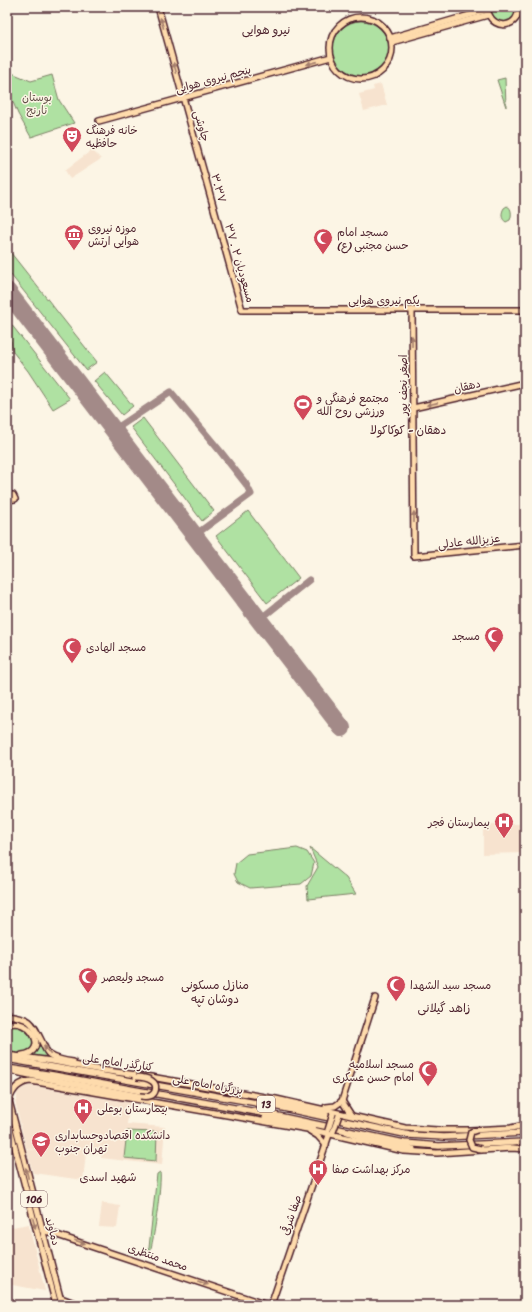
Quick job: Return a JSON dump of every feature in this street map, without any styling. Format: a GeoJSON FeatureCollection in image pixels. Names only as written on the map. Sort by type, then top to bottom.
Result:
{"type":"FeatureCollection","features":[{"type":"Feature","properties":{"kind":"highway","name":"بزرگراه امام علی"},"geometry":{"type":"LineString","coordinates":[[7,1059],[336,1114],[388,1131],[422,1136],[467,1136],[525,1133]]}},
{"type":"Feature","properties":{"kind":"highway","name":"بزرگراه امام علی"},"geometry":{"type":"LineString","coordinates":[[7,1068],[324,1125],[332,1132],[417,1145],[439,1146],[525,1142]]}},
{"type":"Feature","properties":{"kind":"main road","name":"چاوشی"},"geometry":{"type":"LineString","coordinates":[[158,7],[201,160]]}},
{"type":"Feature","properties":{"kind":"main road"},"geometry":{"type":"LineString","coordinates":[[391,40],[488,10],[491,20],[497,24],[506,25],[515,19],[518,8],[525,9]]}},
{"type":"Feature","properties":{"kind":"main road"},"geometry":{"type":"LineString","coordinates":[[360,17],[375,20],[383,26],[391,40],[391,58],[382,72],[371,78],[360,80],[347,77],[337,69],[331,57],[331,41],[334,33],[339,26],[352,18],[360,17]]}},
{"type":"Feature","properties":{"kind":"main road","name":"پنجم نیروی هوایی"},"geometry":{"type":"LineString","coordinates":[[99,121],[331,57]]}},
{"type":"Feature","properties":{"kind":"main road","name":"۳.۳۷"},"geometry":{"type":"LineString","coordinates":[[201,160],[218,221]]}},
{"type":"Feature","properties":{"kind":"main road","name":"مسعودیان ۲ . ۳۷"},"geometry":{"type":"LineString","coordinates":[[218,221],[242,310]]}},
{"type":"Feature","properties":{"kind":"main road","name":"یکم نیروی هوایی"},"geometry":{"type":"LineString","coordinates":[[242,310],[525,310]]}},
{"type":"Feature","properties":{"kind":"main road","name":"اصغر نجف پور"},"geometry":{"type":"LineString","coordinates":[[412,310],[414,556]]}},
{"type":"Feature","properties":{"kind":"main road","name":"دهقان"},"geometry":{"type":"LineString","coordinates":[[413,408],[525,383]]}},
{"type":"Feature","properties":{"kind":"main road","name":"عزیزالله عادلی"},"geometry":{"type":"LineString","coordinates":[[414,556],[525,545]]}},
{"type":"Feature","properties":{"kind":"main road"},"geometry":{"type":"LineString","coordinates":[[320,1108],[335,1106],[341,1103],[375,998]]}},
{"type":"Feature","properties":{"kind":"main road"},"geometry":{"type":"LineString","coordinates":[[7,1015],[23,1017],[28,1021],[35,1028],[50,1055],[71,1062],[109,1071]]}},
{"type":"Feature","properties":{"kind":"main road"},"geometry":{"type":"LineString","coordinates":[[7,1025],[17,1023],[26,1026],[36,1041],[35,1047],[30,1054],[17,1056]]}},
{"type":"Feature","properties":{"kind":"main road","name":"کنارگذر امام علی"},"geometry":{"type":"LineString","coordinates":[[7,1055],[150,1077],[292,1102],[320,1108],[336,1114]]}},
{"type":"Feature","properties":{"kind":"main road"},"geometry":{"type":"LineString","coordinates":[[7,1068],[14,1072],[192,1106],[304,1125],[324,1125]]}},
{"type":"Feature","properties":{"kind":"main road"},"geometry":{"type":"LineString","coordinates":[[128,1074],[153,1081],[156,1090],[152,1095],[140,1096]]}},
{"type":"Feature","properties":{"kind":"main road"},"geometry":{"type":"LineString","coordinates":[[9,1101],[12,1092],[19,1085],[31,1081],[355,1136],[404,1148],[446,1152]]}},
{"type":"Feature","properties":{"kind":"main road"},"geometry":{"type":"LineString","coordinates":[[210,1088],[221,1092],[307,1109],[326,1115],[336,1114],[361,1122],[422,1133],[438,1134],[461,1130],[511,1128],[525,1129]]}},
{"type":"Feature","properties":{"kind":"main road","name":"دماوند"},"geometry":{"type":"LineString","coordinates":[[7,1093],[62,1305]]}},
{"type":"Feature","properties":{"kind":"main road"},"geometry":{"type":"LineString","coordinates":[[341,1103],[350,1118]]}},
{"type":"Feature","properties":{"kind":"main road","name":"صفا شرقی"},"geometry":{"type":"LineString","coordinates":[[272,1305],[341,1103]]}},
{"type":"Feature","properties":{"kind":"main road"},"geometry":{"type":"LineString","coordinates":[[183,1107],[192,1106],[200,1110]]}},
{"type":"Feature","properties":{"kind":"main road","name":"دماوند"},"geometry":{"type":"LineString","coordinates":[[7,1117],[56,1305]]}},
{"type":"Feature","properties":{"kind":"main road"},"geometry":{"type":"LineString","coordinates":[[511,1128],[525,1125]]}},
{"type":"Feature","properties":{"kind":"main road"},"geometry":{"type":"LineString","coordinates":[[302,1128],[315,1134],[328,1143],[346,1138]]}},
{"type":"Feature","properties":{"kind":"main road"},"geometry":{"type":"LineString","coordinates":[[477,1130],[471,1132],[469,1140],[472,1147],[481,1149]]}},
{"type":"Feature","properties":{"kind":"main road"},"geometry":{"type":"LineString","coordinates":[[332,1132],[346,1138],[404,1152],[437,1153],[481,1149],[525,1148]]}},
{"type":"Feature","properties":{"kind":"main road","name":"محمد منتظری"},"geometry":{"type":"LineString","coordinates":[[42,1230],[266,1305]]}},
{"type":"Feature","properties":{"kind":"main road"},"geometry":{"type":"LineString","coordinates":[[61,1298],[80,1305]]}},
{"type":"Feature","properties":{"kind":"shaded area"},"geometry":{"type":"Polygon","coordinates":[[[381,84],[387,105],[364,111],[359,94],[374,90],[373,86],[381,84]]]}},
{"type":"Feature","properties":{"kind":"shaded area"},"geometry":{"type":"Polygon","coordinates":[[[92,150],[101,159],[70,179],[65,170],[92,150]]]}},
{"type":"Feature","properties":{"kind":"shaded area","name":"بیمارستان فجر"},"geometry":{"type":"Polygon","coordinates":[[[483,824],[525,824],[525,853],[483,854],[483,824]]]}},
{"type":"Feature","properties":{"kind":"shaded area","name":"بیمارستان بوعلی"},"geometry":{"type":"Polygon","coordinates":[[[29,1083],[130,1101],[127,1124],[165,1127],[162,1165],[101,1158],[101,1155],[57,1148],[86,1153],[83,1180],[33,1173],[26,1149],[37,1150],[26,1148],[15,1101],[17,1101],[17,1093],[19,1089],[29,1083]]]}},
{"type":"Feature","properties":{"kind":"shaded area"},"geometry":{"type":"Polygon","coordinates":[[[102,1203],[120,1206],[117,1228],[99,1227],[102,1203]]]}},
{"type":"Feature","properties":{"kind":"shaded area"},"geometry":{"type":"Polygon","coordinates":[[[29,1224],[45,1291],[7,1284],[7,1228],[29,1224]]]}},
{"type":"Feature","properties":{"kind":"green space"},"geometry":{"type":"Polygon","coordinates":[[[490,7],[516,7],[515,14],[512,19],[503,22],[494,18],[490,7]]]}},
{"type":"Feature","properties":{"kind":"green space"},"geometry":{"type":"Polygon","coordinates":[[[356,21],[366,21],[381,29],[387,38],[389,49],[387,60],[381,69],[366,77],[356,77],[345,72],[338,65],[333,54],[333,44],[338,33],[345,26],[356,21]]]}},
{"type":"Feature","properties":{"kind":"green space","name":"بوستان نارنج"},"geometry":{"type":"Polygon","coordinates":[[[7,71],[31,81],[52,75],[59,100],[74,123],[31,137],[18,114],[7,88],[7,71]]]}},
{"type":"Feature","properties":{"kind":"green space"},"geometry":{"type":"Polygon","coordinates":[[[505,78],[506,107],[497,80],[505,78]]]}},
{"type":"Feature","properties":{"kind":"green space"},"geometry":{"type":"Polygon","coordinates":[[[507,206],[511,210],[511,214],[510,220],[506,222],[502,218],[502,212],[507,206]]]}},
{"type":"Feature","properties":{"kind":"green space"},"geometry":{"type":"Polygon","coordinates":[[[7,248],[97,362],[86,370],[7,270],[7,248]]]}},
{"type":"Feature","properties":{"kind":"green space"},"geometry":{"type":"Polygon","coordinates":[[[7,319],[70,399],[53,409],[28,371],[13,352],[11,341],[7,340],[7,319]]]}},
{"type":"Feature","properties":{"kind":"green space"},"geometry":{"type":"Polygon","coordinates":[[[105,372],[133,406],[122,415],[94,381],[105,372]]]}},
{"type":"Feature","properties":{"kind":"green space"},"geometry":{"type":"Polygon","coordinates":[[[143,418],[214,511],[202,521],[131,427],[143,418]]]}},
{"type":"Feature","properties":{"kind":"green space"},"geometry":{"type":"Polygon","coordinates":[[[248,511],[299,578],[267,603],[216,536],[248,511]]]}},
{"type":"Feature","properties":{"kind":"green space"},"geometry":{"type":"Polygon","coordinates":[[[297,848],[307,852],[314,863],[311,876],[301,884],[250,888],[238,882],[234,874],[236,863],[247,854],[297,848]]]}},
{"type":"Feature","properties":{"kind":"green space"},"geometry":{"type":"Polygon","coordinates":[[[310,848],[346,878],[356,894],[308,899],[307,886],[318,867],[310,848]]]}},
{"type":"Feature","properties":{"kind":"green space"},"geometry":{"type":"Polygon","coordinates":[[[14,1025],[26,1032],[31,1037],[34,1044],[32,1048],[23,1054],[7,1054],[7,1029],[14,1025]]]}},
{"type":"Feature","properties":{"kind":"green space"},"geometry":{"type":"Polygon","coordinates":[[[39,1040],[57,1060],[31,1055],[37,1051],[39,1040]]]}},
{"type":"Feature","properties":{"kind":"green space"},"geometry":{"type":"Polygon","coordinates":[[[127,1131],[157,1132],[156,1161],[124,1158],[127,1131]]]}},
{"type":"Feature","properties":{"kind":"green space"},"geometry":{"type":"Polygon","coordinates":[[[160,1172],[157,1216],[148,1257],[157,1174],[160,1172]]]}},
{"type":"Feature","properties":{"kind":"taxiway"},"geometry":{"type":"LineString","coordinates":[[114,430],[171,392],[246,484],[251,494],[195,535]]}},
{"type":"Feature","properties":{"kind":"taxiway"},"geometry":{"type":"LineString","coordinates":[[259,620],[309,580]]}},
{"type":"Feature","properties":{"kind":"runway"},"geometry":{"type":"LineString","coordinates":[[7,291],[342,728]]}},
{"type":"Feature","properties":{"kind":"place","name":"خانه فرهنگ حافظیه"},"geometry":{"type":"Point","coordinates":[72,153]}},
{"type":"Feature","properties":{"kind":"place","name":"موزه نیروی هوایی ارتش"},"geometry":{"type":"Point","coordinates":[74,251]}},
{"type":"Feature","properties":{"kind":"place","name":"مسجد امام حسن مجتبی (ع)"},"geometry":{"type":"Point","coordinates":[323,255]}},
{"type":"Feature","properties":{"kind":"place","name":"مجتمع فرهنگی و ورزشی روح الله"},"geometry":{"type":"Point","coordinates":[303,421]}},
{"type":"Feature","properties":{"kind":"place","name":"مسجد"},"geometry":{"type":"Point","coordinates":[494,653]}},
{"type":"Feature","properties":{"kind":"place","name":"مسجد الهادی"},"geometry":{"type":"Point","coordinates":[72,664]}},
{"type":"Feature","properties":{"kind":"place","name":"بیمارستان فجر"},"geometry":{"type":"Point","coordinates":[504,839]}},
{"type":"Feature","properties":{"kind":"place","name":"مسجد ولیعصر"},"geometry":{"type":"Point","coordinates":[88,994]}},
{"type":"Feature","properties":{"kind":"place","name":"مسجد سید الشهدا"},"geometry":{"type":"Point","coordinates":[396,1002]}},
{"type":"Feature","properties":{"kind":"place","name":"مسجد اسلامیه امام حسن عسکری"},"geometry":{"type":"Point","coordinates":[428,1087]}},
{"type":"Feature","properties":{"kind":"place","name":"بیمارستان بوعلی"},"geometry":{"type":"Point","coordinates":[83,1125]}},
{"type":"Feature","properties":{"kind":"place","name":"دانشکده اقتصادوحسابداری تهران جنوب"},"geometry":{"type":"Point","coordinates":[41,1158]}},
{"type":"Feature","properties":{"kind":"place","name":"مرکز بهداشت صفا"},"geometry":{"type":"Point","coordinates":[318,1186]}},
{"type":"Feature","properties":{"kind":"district","name":"نیرو هوایی"},"geometry":{"type":"Point","coordinates":[266,30]}},
{"type":"Feature","properties":{"kind":"district","name":"دهقان - کوکاکولا"},"geometry":{"type":"Point","coordinates":[408,430]}},
{"type":"Feature","properties":{"kind":"district","name":"منازل مسکونی دوشان تپه"},"geometry":{"type":"Point","coordinates":[215,992]}},
{"type":"Feature","properties":{"kind":"district","name":"زاهد گیلانی"},"geometry":{"type":"Point","coordinates":[444,1008]}},
{"type":"Feature","properties":{"kind":"district","name":"شهید اسدی"},"geometry":{"type":"Point","coordinates":[108,1177]}}]}
